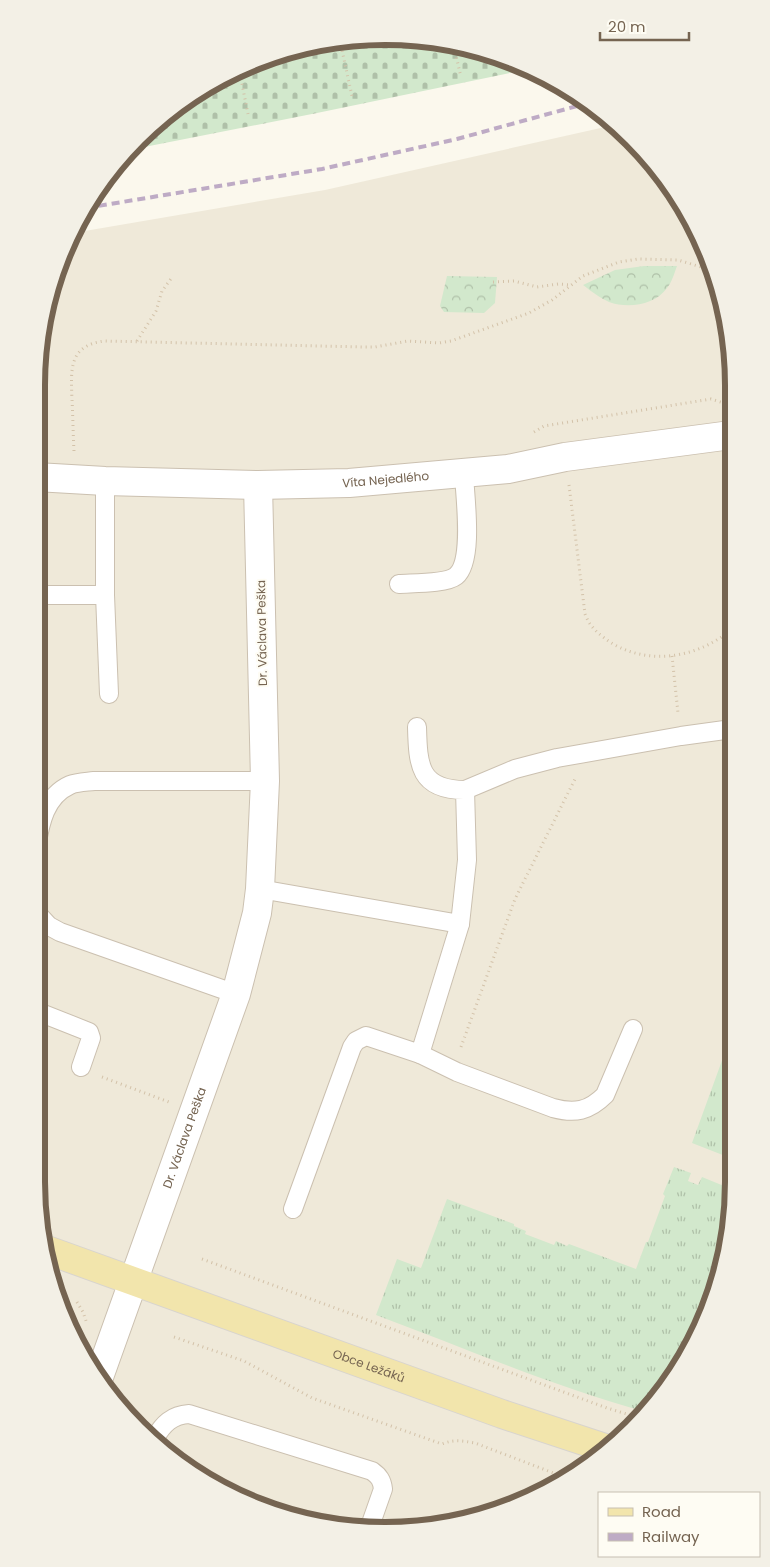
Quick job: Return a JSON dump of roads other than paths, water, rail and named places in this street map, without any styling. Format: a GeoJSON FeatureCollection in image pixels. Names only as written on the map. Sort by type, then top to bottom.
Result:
{"type":"FeatureCollection","features":[{"type":"Feature","properties":{"kind":"main road","name":"Obce Ležáků"},"geometry":{"type":"LineString","coordinates":[[53,1252],[502,1414],[599,1446]]}},
{"type":"Feature","properties":{"kind":"street","name":"Víta Nejedlého"},"geometry":{"type":"LineString","coordinates":[[45,477],[258,485],[349,484],[515,468],[565,457],[725,437]]}},
{"type":"Feature","properties":{"kind":"street","name":"Dr. Václava Peška"},"geometry":{"type":"LineString","coordinates":[[133,1281],[236,994],[251,940],[260,889],[265,781],[258,485]]}},
{"type":"Feature","properties":{"kind":"street"},"geometry":{"type":"LineString","coordinates":[[101,1370],[133,1281]]}},
{"type":"Feature","properties":{"kind":"lane"},"geometry":{"type":"LineString","coordinates":[[399,584],[447,580],[461,570],[467,540],[464,474]]}},
{"type":"Feature","properties":{"kind":"lane"},"geometry":{"type":"LineString","coordinates":[[105,481],[104,595],[109,694]]}},
{"type":"Feature","properties":{"kind":"lane"},"geometry":{"type":"LineString","coordinates":[[45,595],[104,595]]}},
{"type":"Feature","properties":{"kind":"lane"},"geometry":{"type":"LineString","coordinates":[[417,727],[418,757],[426,777],[446,789],[465,790],[515,770],[557,758],[725,730]]}},
{"type":"Feature","properties":{"kind":"lane"},"geometry":{"type":"LineString","coordinates":[[45,811],[52,799],[69,786],[94,781],[265,781]]}},
{"type":"Feature","properties":{"kind":"lane"},"geometry":{"type":"LineString","coordinates":[[420,1054],[460,924],[467,860],[465,790]]}},
{"type":"Feature","properties":{"kind":"lane"},"geometry":{"type":"LineString","coordinates":[[260,889],[460,924]]}},
{"type":"Feature","properties":{"kind":"lane"},"geometry":{"type":"LineString","coordinates":[[45,922],[60,932],[236,994]]}},
{"type":"Feature","properties":{"kind":"lane"},"geometry":{"type":"LineString","coordinates":[[45,1015],[89,1032],[91,1038],[81,1067]]}},
{"type":"Feature","properties":{"kind":"lane"},"geometry":{"type":"LineString","coordinates":[[293,1209],[352,1047],[356,1041],[366,1036],[372,1037],[420,1054],[453,1070],[566,1112],[592,1106],[606,1095],[633,1029]]}},
{"type":"Feature","properties":{"kind":"lane"},"geometry":{"type":"LineString","coordinates":[[157,1434],[163,1425],[171,1418],[189,1414],[372,1471],[378,1476],[383,1489],[372,1521]]}},
{"type":"Feature","properties":{"kind":"railway"},"geometry":{"type":"LineString","coordinates":[[96,206],[322,169],[457,139],[579,106]]}}]}
